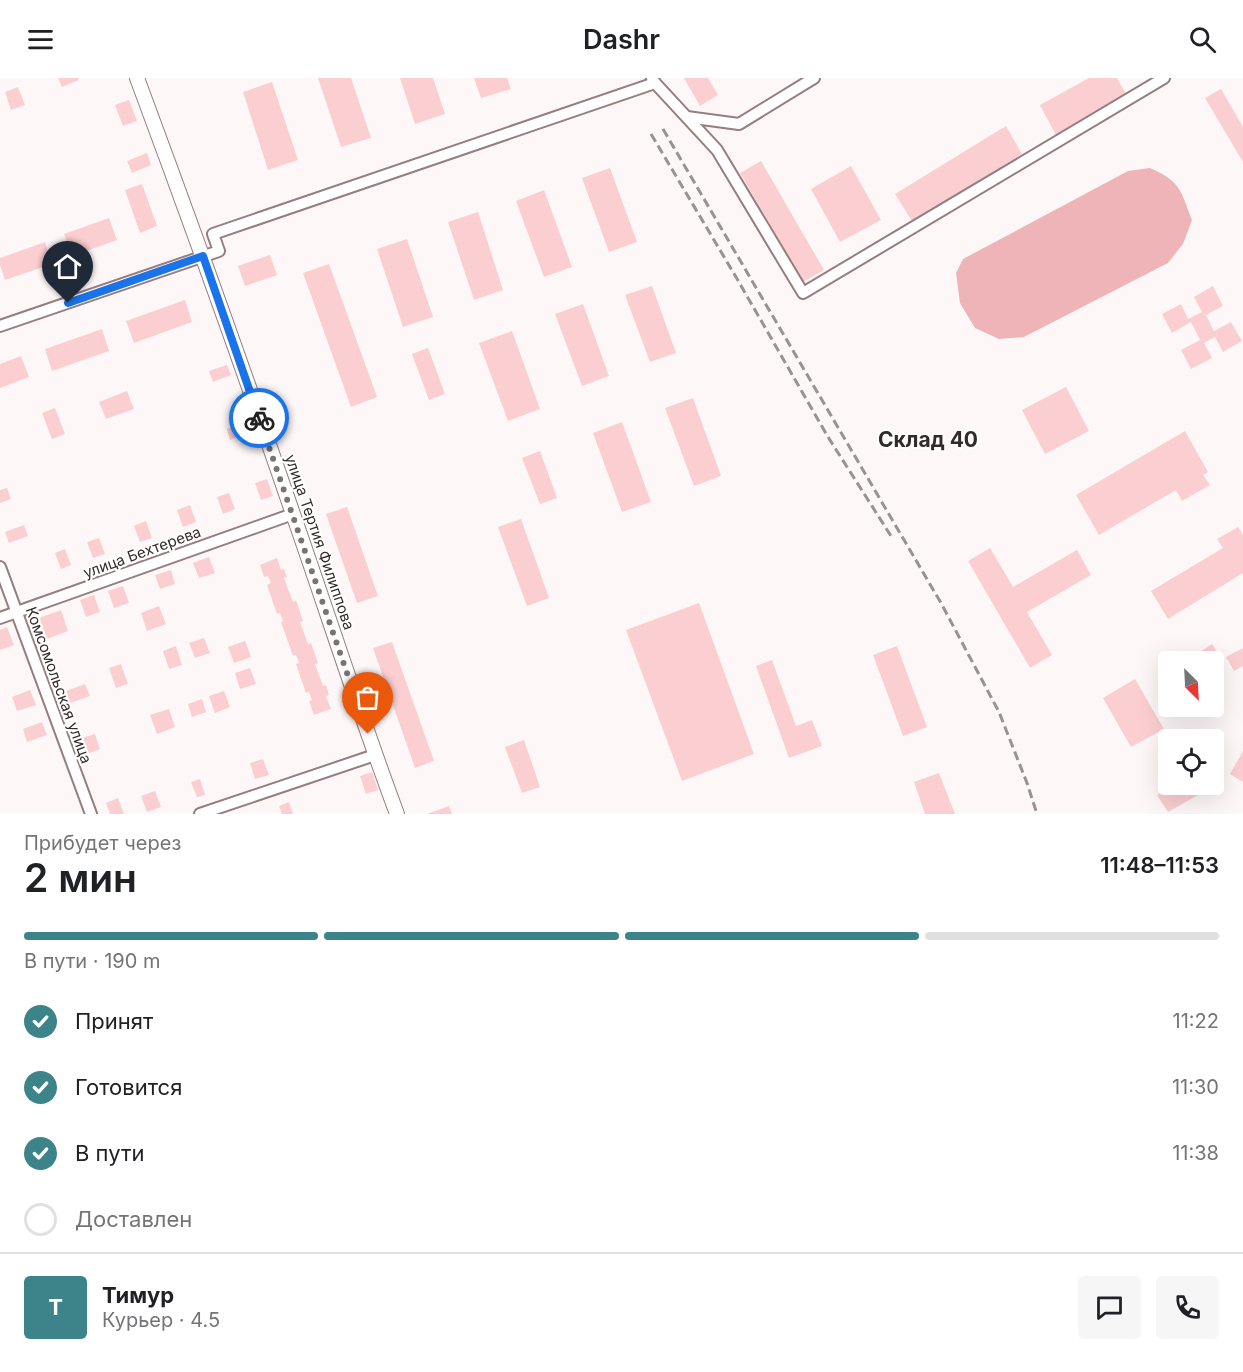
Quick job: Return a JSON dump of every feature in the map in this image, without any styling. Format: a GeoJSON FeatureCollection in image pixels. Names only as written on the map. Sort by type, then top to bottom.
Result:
{"type":"FeatureCollection","features":[{"type":"Feature","properties":{"kind":"street","name":"улица Тертия Филиппова"},"geometry":{"type":"LineString","coordinates":[[137,78],[208,254],[293,514],[397,814]]}},
{"type":"Feature","properties":{"kind":"street"},"geometry":{"type":"LineString","coordinates":[[687,117],[739,124],[814,78]]}},
{"type":"Feature","properties":{"kind":"street"},"geometry":{"type":"LineString","coordinates":[[0,326],[219,251],[213,234],[653,81],[717,150],[803,293],[1164,78]]}},
{"type":"Feature","properties":{"kind":"street","name":"улица Бехтерева"},"geometry":{"type":"LineString","coordinates":[[0,618],[293,514]]}},
{"type":"Feature","properties":{"kind":"street","name":"Комсомольская улица"},"geometry":{"type":"LineString","coordinates":[[0,567],[91,814]]}},
{"type":"Feature","properties":{"kind":"street"},"geometry":{"type":"LineString","coordinates":[[200,814],[375,755]]}},
{"type":"Feature","properties":{"kind":"shaded area"},"geometry":{"type":"Polygon","coordinates":[[[1150,168],[1174,182],[1185,201],[1192,220],[1183,244],[1168,263],[1024,337],[999,339],[975,328],[960,303],[956,273],[963,259],[1128,171],[1150,168]]]}},
{"type":"Feature","properties":{"kind":"building"},"geometry":{"type":"Polygon","coordinates":[[[58,78],[78,78],[79,80],[62,87],[58,78]]]}},
{"type":"Feature","properties":{"kind":"building"},"geometry":{"type":"Polygon","coordinates":[[[318,78],[351,78],[371,138],[341,147],[318,78]]]}},
{"type":"Feature","properties":{"kind":"building"},"geometry":{"type":"Polygon","coordinates":[[[400,78],[433,78],[445,114],[415,124],[400,78]]]}},
{"type":"Feature","properties":{"kind":"building"},"geometry":{"type":"Polygon","coordinates":[[[474,78],[507,78],[511,89],[481,98],[474,78]]]}},
{"type":"Feature","properties":{"kind":"building"},"geometry":{"type":"Polygon","coordinates":[[[684,78],[708,78],[718,95],[700,106],[684,78]]]}},
{"type":"Feature","properties":{"kind":"building"},"geometry":{"type":"Polygon","coordinates":[[[1089,78],[1117,78],[1127,96],[1056,135],[1040,105],[1089,78]]]}},
{"type":"Feature","properties":{"kind":"building"},"geometry":{"type":"Polygon","coordinates":[[[272,82],[298,160],[268,170],[243,92],[272,82]]]}},
{"type":"Feature","properties":{"kind":"building"},"geometry":{"type":"Polygon","coordinates":[[[18,87],[25,105],[11,110],[5,92],[18,87]]]}},
{"type":"Feature","properties":{"kind":"building"},"geometry":{"type":"Polygon","coordinates":[[[1221,89],[1243,127],[1243,162],[1205,98],[1221,89]]]}},
{"type":"Feature","properties":{"kind":"building"},"geometry":{"type":"Polygon","coordinates":[[[129,100],[137,121],[123,126],[115,105],[129,100]]]}},
{"type":"Feature","properties":{"kind":"building"},"geometry":{"type":"Polygon","coordinates":[[[1006,126],[1022,154],[912,221],[895,194],[1006,126]]]}},
{"type":"Feature","properties":{"kind":"building"},"geometry":{"type":"Polygon","coordinates":[[[147,153],[151,165],[132,173],[127,161],[147,153]]]}},
{"type":"Feature","properties":{"kind":"building"},"geometry":{"type":"Polygon","coordinates":[[[761,161],[824,270],[803,282],[740,173],[761,161]]]}},
{"type":"Feature","properties":{"kind":"building"},"geometry":{"type":"Polygon","coordinates":[[[851,166],[881,220],[840,242],[811,189],[851,166]]]}},
{"type":"Feature","properties":{"kind":"building"},"geometry":{"type":"Polygon","coordinates":[[[610,168],[637,242],[609,252],[582,178],[610,168]]]}},
{"type":"Feature","properties":{"kind":"building"},"geometry":{"type":"Polygon","coordinates":[[[142,184],[157,226],[140,233],[125,190],[142,184]]]}},
{"type":"Feature","properties":{"kind":"building"},"geometry":{"type":"Polygon","coordinates":[[[544,190],[572,267],[544,277],[516,201],[544,190]]]}},
{"type":"Feature","properties":{"kind":"building"},"geometry":{"type":"Polygon","coordinates":[[[478,212],[503,290],[474,300],[448,222],[478,212]]]}},
{"type":"Feature","properties":{"kind":"building"},"geometry":{"type":"Polygon","coordinates":[[[109,218],[117,240],[72,256],[64,234],[109,218]]]}},
{"type":"Feature","properties":{"kind":"building"},"geometry":{"type":"Polygon","coordinates":[[[407,239],[433,317],[403,327],[377,249],[407,239]]]}},
{"type":"Feature","properties":{"kind":"building"},"geometry":{"type":"Polygon","coordinates":[[[45,242],[52,264],[5,280],[0,258],[45,242]]]}},
{"type":"Feature","properties":{"kind":"building"},"geometry":{"type":"Polygon","coordinates":[[[270,255],[277,275],[245,286],[238,266],[270,255]]]}},
{"type":"Feature","properties":{"kind":"building"},"geometry":{"type":"Polygon","coordinates":[[[329,264],[377,397],[351,407],[303,273],[329,264]]]}},
{"type":"Feature","properties":{"kind":"building"},"geometry":{"type":"Polygon","coordinates":[[[652,286],[676,353],[650,362],[625,295],[652,286]]]}},
{"type":"Feature","properties":{"kind":"building"},"geometry":{"type":"Polygon","coordinates":[[[1213,286],[1223,306],[1206,315],[1214,331],[1231,322],[1242,341],[1223,352],[1215,337],[1204,343],[1212,358],[1191,369],[1181,350],[1200,340],[1191,322],[1172,333],[1162,314],[1181,304],[1188,319],[1202,312],[1194,297],[1213,286]]]}},
{"type":"Feature","properties":{"kind":"building"},"geometry":{"type":"Polygon","coordinates":[[[185,300],[192,322],[134,343],[126,321],[185,300]]]}},
{"type":"Feature","properties":{"kind":"building"},"geometry":{"type":"Polygon","coordinates":[[[583,304],[609,376],[582,386],[555,314],[583,304]]]}},
{"type":"Feature","properties":{"kind":"building"},"geometry":{"type":"Polygon","coordinates":[[[102,329],[109,351],[52,371],[45,349],[102,329]]]}},
{"type":"Feature","properties":{"kind":"building"},"geometry":{"type":"Polygon","coordinates":[[[512,331],[540,409],[508,421],[479,343],[512,331]]]}},
{"type":"Feature","properties":{"kind":"building"},"geometry":{"type":"Polygon","coordinates":[[[428,348],[445,394],[429,400],[412,354],[428,348]]]}},
{"type":"Feature","properties":{"kind":"building"},"geometry":{"type":"Polygon","coordinates":[[[21,356],[29,377],[0,388],[0,364],[21,356]]]}},
{"type":"Feature","properties":{"kind":"building"},"geometry":{"type":"Polygon","coordinates":[[[227,365],[231,375],[213,382],[209,371],[227,365]]]}},
{"type":"Feature","properties":{"kind":"building"},"geometry":{"type":"Polygon","coordinates":[[[1066,387],[1089,431],[1045,454],[1022,410],[1066,387]]]}},
{"type":"Feature","properties":{"kind":"building"},"geometry":{"type":"Polygon","coordinates":[[[127,391],[134,409],[106,419],[99,402],[127,391]]]}},
{"type":"Feature","properties":{"kind":"building"},"geometry":{"type":"Polygon","coordinates":[[[693,398],[721,476],[694,486],[665,408],[693,398]]]}},
{"type":"Feature","properties":{"kind":"building"},"geometry":{"type":"Polygon","coordinates":[[[55,408],[65,434],[52,439],[42,413],[55,408]]]}},
{"type":"Feature","properties":{"kind":"building"},"geometry":{"type":"Polygon","coordinates":[[[622,422],[651,502],[622,512],[593,433],[622,422]]]}},
{"type":"Feature","properties":{"kind":"building"},"geometry":{"type":"Polygon","coordinates":[[[243,423],[247,433],[230,440],[227,429],[243,423]]]}},
{"type":"Feature","properties":{"kind":"building"},"geometry":{"type":"Polygon","coordinates":[[[1185,431],[1208,472],[1203,475],[1210,485],[1182,501],[1176,490],[1099,535],[1076,495],[1185,431]]]}},
{"type":"Feature","properties":{"kind":"building"},"geometry":{"type":"Polygon","coordinates":[[[540,451],[557,498],[540,504],[522,458],[540,451]]]}},
{"type":"Feature","properties":{"kind":"building"},"geometry":{"type":"Polygon","coordinates":[[[267,479],[273,496],[261,500],[255,483],[267,479]]]}},
{"type":"Feature","properties":{"kind":"building"},"geometry":{"type":"Polygon","coordinates":[[[7,488],[11,499],[0,503],[0,490],[7,488]]]}},
{"type":"Feature","properties":{"kind":"building"},"geometry":{"type":"Polygon","coordinates":[[[229,493],[235,509],[223,514],[217,497],[229,493]]]}},
{"type":"Feature","properties":{"kind":"building"},"geometry":{"type":"Polygon","coordinates":[[[190,505],[196,522],[183,527],[177,510],[190,505]]]}},
{"type":"Feature","properties":{"kind":"building"},"geometry":{"type":"Polygon","coordinates":[[[347,507],[378,596],[357,603],[326,514],[347,507]]]}},
{"type":"Feature","properties":{"kind":"building"},"geometry":{"type":"Polygon","coordinates":[[[521,519],[549,598],[527,606],[498,527],[521,519]]]}},
{"type":"Feature","properties":{"kind":"building"},"geometry":{"type":"Polygon","coordinates":[[[146,521],[152,538],[140,542],[134,526],[146,521]]]}},
{"type":"Feature","properties":{"kind":"building"},"geometry":{"type":"Polygon","coordinates":[[[24,525],[28,536],[9,543],[5,532],[24,525]]]}},
{"type":"Feature","properties":{"kind":"building"},"geometry":{"type":"Polygon","coordinates":[[[1238,527],[1243,535],[1243,573],[1168,619],[1151,591],[1223,548],[1217,539],[1238,527]]]}},
{"type":"Feature","properties":{"kind":"building"},"geometry":{"type":"Polygon","coordinates":[[[99,538],[105,554],[93,558],[87,542],[99,538]]]}},
{"type":"Feature","properties":{"kind":"building"},"geometry":{"type":"Polygon","coordinates":[[[990,548],[1013,587],[1077,550],[1091,575],[1027,612],[1052,655],[1030,668],[968,561],[990,548]]]}},
{"type":"Feature","properties":{"kind":"building"},"geometry":{"type":"Polygon","coordinates":[[[65,549],[71,565],[61,569],[55,553],[65,549]]]}},
{"type":"Feature","properties":{"kind":"building"},"geometry":{"type":"Polygon","coordinates":[[[209,557],[215,573],[199,578],[193,563],[209,557]]]}},
{"type":"Feature","properties":{"kind":"building"},"geometry":{"type":"Polygon","coordinates":[[[277,558],[281,570],[284,569],[287,577],[284,578],[293,602],[296,600],[303,621],[300,622],[308,644],[311,643],[318,663],[315,664],[329,695],[326,696],[331,709],[314,715],[309,701],[312,700],[309,692],[306,693],[296,664],[299,663],[296,655],[293,656],[281,622],[283,621],[280,613],[277,614],[267,585],[271,583],[268,576],[264,577],[260,565],[277,558]]]}},
{"type":"Feature","properties":{"kind":"building"},"geometry":{"type":"Polygon","coordinates":[[[171,570],[175,584],[160,589],[155,575],[171,570]]]}},
{"type":"Feature","properties":{"kind":"building"},"geometry":{"type":"Polygon","coordinates":[[[123,586],[129,603],[114,608],[108,591],[123,586]]]}},
{"type":"Feature","properties":{"kind":"building"},"geometry":{"type":"Polygon","coordinates":[[[94,595],[100,612],[86,617],[80,600],[94,595]]]}},
{"type":"Feature","properties":{"kind":"building"},"geometry":{"type":"Polygon","coordinates":[[[699,603],[754,754],[682,781],[626,630],[699,603]]]}},
{"type":"Feature","properties":{"kind":"building"},"geometry":{"type":"Polygon","coordinates":[[[159,606],[166,624],[147,631],[141,613],[159,606]]]}},
{"type":"Feature","properties":{"kind":"building"},"geometry":{"type":"Polygon","coordinates":[[[61,610],[68,631],[47,639],[39,618],[61,610]]]}},
{"type":"Feature","properties":{"kind":"building"},"geometry":{"type":"Polygon","coordinates":[[[7,627],[14,645],[0,650],[0,630],[7,627]]]}},
{"type":"Feature","properties":{"kind":"building"},"geometry":{"type":"Polygon","coordinates":[[[204,638],[210,653],[195,658],[189,643],[204,638]]]}},
{"type":"Feature","properties":{"kind":"building"},"geometry":{"type":"Polygon","coordinates":[[[245,641],[251,657],[234,663],[228,647],[245,641]]]}},
{"type":"Feature","properties":{"kind":"building"},"geometry":{"type":"Polygon","coordinates":[[[392,642],[434,761],[415,768],[373,648],[392,642]]]}},
{"type":"Feature","properties":{"kind":"building"},"geometry":{"type":"Polygon","coordinates":[[[1212,644],[1217,651],[1202,651],[1212,644]]]}},
{"type":"Feature","properties":{"kind":"building"},"geometry":{"type":"Polygon","coordinates":[[[176,646],[182,665],[169,669],[163,651],[176,646]]]}},
{"type":"Feature","properties":{"kind":"building"},"geometry":{"type":"Polygon","coordinates":[[[897,646],[927,727],[903,736],[873,655],[897,646]]]}},
{"type":"Feature","properties":{"kind":"building"},"geometry":{"type":"Polygon","coordinates":[[[1243,648],[1243,666],[1234,671],[1226,657],[1243,648]]]}},
{"type":"Feature","properties":{"kind":"building"},"geometry":{"type":"Polygon","coordinates":[[[772,660],[796,726],[812,720],[822,746],[789,758],[756,666],[772,660]]]}},
{"type":"Feature","properties":{"kind":"building"},"geometry":{"type":"Polygon","coordinates":[[[121,664],[128,684],[116,688],[109,668],[121,664]]]}},
{"type":"Feature","properties":{"kind":"building"},"geometry":{"type":"Polygon","coordinates":[[[250,668],[256,684],[240,689],[235,673],[250,668]]]}},
{"type":"Feature","properties":{"kind":"building"},"geometry":{"type":"Polygon","coordinates":[[[1135,679],[1164,729],[1158,729],[1158,732],[1131,747],[1103,698],[1135,679]]]}},
{"type":"Feature","properties":{"kind":"building"},"geometry":{"type":"Polygon","coordinates":[[[85,684],[90,696],[70,703],[66,691],[85,684]]]}},
{"type":"Feature","properties":{"kind":"building"},"geometry":{"type":"Polygon","coordinates":[[[30,690],[36,705],[17,711],[12,697],[30,690]]]}},
{"type":"Feature","properties":{"kind":"building"},"geometry":{"type":"Polygon","coordinates":[[[224,691],[230,707],[215,713],[209,696],[224,691]]]}},
{"type":"Feature","properties":{"kind":"building"},"geometry":{"type":"Polygon","coordinates":[[[202,699],[206,712],[192,717],[188,704],[202,699]]]}},
{"type":"Feature","properties":{"kind":"building"},"geometry":{"type":"Polygon","coordinates":[[[169,709],[175,727],[157,734],[150,715],[169,709]]]}},
{"type":"Feature","properties":{"kind":"building"},"geometry":{"type":"Polygon","coordinates":[[[42,722],[47,735],[27,742],[23,729],[42,722]]]}},
{"type":"Feature","properties":{"kind":"building"},"geometry":{"type":"Polygon","coordinates":[[[95,734],[100,749],[87,754],[82,738],[95,734]]]}},
{"type":"Feature","properties":{"kind":"building"},"geometry":{"type":"Polygon","coordinates":[[[524,740],[540,787],[522,793],[505,747],[524,740]]]}},
{"type":"Feature","properties":{"kind":"building"},"geometry":{"type":"Polygon","coordinates":[[[1243,751],[1243,782],[1230,774],[1243,751]]]}},
{"type":"Feature","properties":{"kind":"building"},"geometry":{"type":"Polygon","coordinates":[[[263,759],[269,775],[255,779],[250,763],[263,759]]]}},
{"type":"Feature","properties":{"kind":"building"},"geometry":{"type":"Polygon","coordinates":[[[372,772],[378,790],[366,794],[360,776],[372,772]]]}},
{"type":"Feature","properties":{"kind":"building"},"geometry":{"type":"Polygon","coordinates":[[[939,773],[955,814],[925,814],[914,782],[939,773]]]}},
{"type":"Feature","properties":{"kind":"building"},"geometry":{"type":"Polygon","coordinates":[[[200,779],[205,795],[197,797],[191,782],[200,779]]]}},
{"type":"Feature","properties":{"kind":"building"},"geometry":{"type":"Polygon","coordinates":[[[155,791],[161,807],[147,812],[141,796],[155,791]]]}},
{"type":"Feature","properties":{"kind":"building"},"geometry":{"type":"Polygon","coordinates":[[[1158,794],[1198,795],[1168,812],[1158,794]]]}},
{"type":"Feature","properties":{"kind":"building"},"geometry":{"type":"Polygon","coordinates":[[[118,798],[124,814],[110,814],[106,803],[118,798]]]}},
{"type":"Feature","properties":{"kind":"building"},"geometry":{"type":"Polygon","coordinates":[[[289,802],[293,814],[282,814],[279,806],[289,802]]]}},
{"type":"Feature","properties":{"kind":"building"},"geometry":{"type":"Polygon","coordinates":[[[449,806],[452,814],[427,814],[449,806]]]}},
{"type":"Feature","properties":{"kind":"railway"},"geometry":{"type":"LineString","coordinates":[[663,129],[941,603],[999,712],[1037,814]]}},
{"type":"Feature","properties":{"kind":"railway"},"geometry":{"type":"LineString","coordinates":[[651,134],[828,437],[891,536]]}},
{"type":"Feature","properties":{"kind":"way so far"},"geometry":{"type":"LineString","coordinates":[[259,418],[368,734]]}},
{"type":"Feature","properties":{"kind":"district","name":"Склад 40"},"geometry":{"type":"Point","coordinates":[928,439]}},
{"type":"Feature","properties":{"kind":"route"},"geometry":{"type":"LineString","coordinates":[[68,303],[203,256],[259,418]]}}]}
